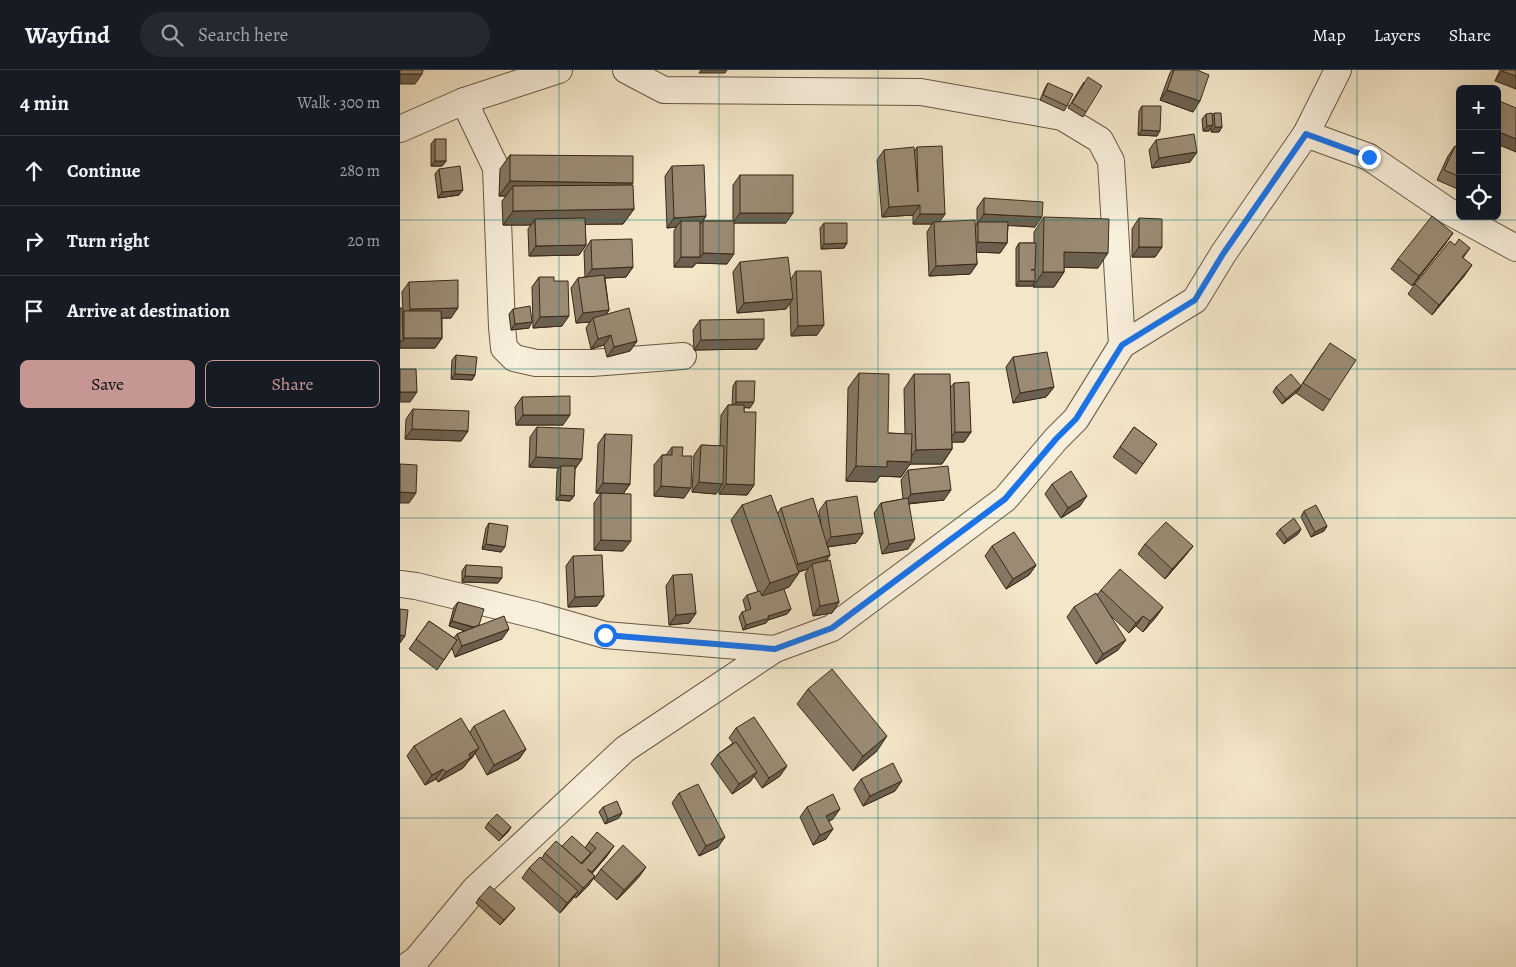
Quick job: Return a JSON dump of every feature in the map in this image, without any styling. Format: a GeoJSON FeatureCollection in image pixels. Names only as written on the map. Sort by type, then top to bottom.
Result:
{"type":"FeatureCollection","features":[{"type":"Feature","properties":{"kind":"street"},"geometry":{"type":"LineString","coordinates":[[400,129],[464,101],[558,70]]}},
{"type":"Feature","properties":{"kind":"street"},"geometry":{"type":"LineString","coordinates":[[626,70],[664,90],[921,92],[1062,118],[1100,140],[1111,161],[1122,345]]}},
{"type":"Feature","properties":{"kind":"street"},"geometry":{"type":"LineString","coordinates":[[406,967],[417,959],[476,889],[625,748],[775,649],[832,628],[1005,499],[1056,439],[1076,419],[1122,345],[1195,300],[1223,254],[1306,134],[1338,70]]}},
{"type":"Feature","properties":{"kind":"street"},"geometry":{"type":"LineString","coordinates":[[464,101],[496,168],[504,348],[514,358],[536,363],[592,364],[683,356]]}},
{"type":"Feature","properties":{"kind":"street"},"geometry":{"type":"LineString","coordinates":[[1306,134],[1369,157],[1448,211],[1516,248]]}},
{"type":"Feature","properties":{"kind":"street"},"geometry":{"type":"LineString","coordinates":[[400,584],[482,602],[605,635],[775,649]]}},
{"type":"Feature","properties":{"kind":"building"},"geometry":{"type":"Polygon","coordinates":[[[400,70],[423,70],[422,74],[400,74],[400,70]]]}},
{"type":"Feature","properties":{"kind":"building"},"geometry":{"type":"Polygon","coordinates":[[[1174,70],[1197,70],[1209,75],[1200,101],[1167,90],[1174,70]]]}},
{"type":"Feature","properties":{"kind":"building"},"geometry":{"type":"Polygon","coordinates":[[[1516,70],[1516,76],[1502,71],[1516,70]]]}},
{"type":"Feature","properties":{"kind":"building"},"geometry":{"type":"Polygon","coordinates":[[[1088,77],[1102,86],[1086,112],[1072,103],[1088,77]]]}},
{"type":"Feature","properties":{"kind":"building"},"geometry":{"type":"Polygon","coordinates":[[[1048,83],[1073,94],[1067,106],[1043,95],[1048,83]]]}},
{"type":"Feature","properties":{"kind":"building"},"geometry":{"type":"Polygon","coordinates":[[[1501,102],[1516,108],[1516,139],[1501,133],[1501,102]]]}},
{"type":"Feature","properties":{"kind":"building"},"geometry":{"type":"Polygon","coordinates":[[[1142,106],[1161,106],[1160,131],[1142,130],[1142,106]]]}},
{"type":"Feature","properties":{"kind":"building"},"geometry":{"type":"Polygon","coordinates":[[[1212,113],[1213,125],[1207,126],[1206,114],[1212,113]]]}},
{"type":"Feature","properties":{"kind":"building"},"geometry":{"type":"Polygon","coordinates":[[[1214,113],[1221,113],[1222,127],[1215,127],[1214,113]]]}},
{"type":"Feature","properties":{"kind":"building"},"geometry":{"type":"Polygon","coordinates":[[[1194,134],[1197,152],[1159,158],[1156,140],[1194,134]]]}},
{"type":"Feature","properties":{"kind":"building"},"geometry":{"type":"Polygon","coordinates":[[[435,139],[446,139],[446,161],[435,161],[435,139]]]}},
{"type":"Feature","properties":{"kind":"building"},"geometry":{"type":"Polygon","coordinates":[[[942,146],[945,214],[920,214],[920,205],[889,207],[884,150],[914,147],[918,192],[917,147],[942,146]]]}},
{"type":"Feature","properties":{"kind":"building"},"geometry":{"type":"Polygon","coordinates":[[[1455,146],[1456,175],[1444,170],[1455,146]]]}},
{"type":"Feature","properties":{"kind":"building"},"geometry":{"type":"Polygon","coordinates":[[[510,155],[633,156],[633,183],[510,181],[510,155]]]}},
{"type":"Feature","properties":{"kind":"building"},"geometry":{"type":"Polygon","coordinates":[[[704,165],[706,216],[674,218],[672,166],[704,165]]]}},
{"type":"Feature","properties":{"kind":"building"},"geometry":{"type":"Polygon","coordinates":[[[460,166],[463,190],[442,192],[439,169],[460,166]]]}},
{"type":"Feature","properties":{"kind":"building"},"geometry":{"type":"Polygon","coordinates":[[[740,175],[793,175],[793,213],[740,213],[740,175]]]}},
{"type":"Feature","properties":{"kind":"building"},"geometry":{"type":"Polygon","coordinates":[[[633,185],[634,209],[513,211],[513,186],[633,185]]]}},
{"type":"Feature","properties":{"kind":"building"},"geometry":{"type":"Polygon","coordinates":[[[984,198],[1043,202],[1042,217],[984,214],[984,198]]]}},
{"type":"Feature","properties":{"kind":"building"},"geometry":{"type":"Polygon","coordinates":[[[1432,216],[1453,233],[1419,276],[1398,259],[1432,216]]]}},
{"type":"Feature","properties":{"kind":"building"},"geometry":{"type":"Polygon","coordinates":[[[1044,217],[1109,219],[1108,253],[1064,252],[1064,272],[1043,272],[1044,217]]]}},
{"type":"Feature","properties":{"kind":"building"},"geometry":{"type":"Polygon","coordinates":[[[585,218],[586,245],[536,246],[535,219],[585,218]]]}},
{"type":"Feature","properties":{"kind":"building"},"geometry":{"type":"Polygon","coordinates":[[[1139,218],[1162,219],[1162,247],[1139,247],[1139,218]]]}},
{"type":"Feature","properties":{"kind":"building"},"geometry":{"type":"Polygon","coordinates":[[[975,220],[977,264],[936,266],[934,222],[975,220]]]}},
{"type":"Feature","properties":{"kind":"building"},"geometry":{"type":"Polygon","coordinates":[[[681,221],[700,221],[700,257],[681,257],[681,221]]]}},
{"type":"Feature","properties":{"kind":"building"},"geometry":{"type":"Polygon","coordinates":[[[703,221],[734,221],[734,254],[703,253],[703,221]]]}},
{"type":"Feature","properties":{"kind":"building"},"geometry":{"type":"Polygon","coordinates":[[[978,222],[1008,222],[1007,243],[978,242],[978,222]]]}},
{"type":"Feature","properties":{"kind":"building"},"geometry":{"type":"Polygon","coordinates":[[[824,223],[847,223],[847,243],[824,244],[824,223]]]}},
{"type":"Feature","properties":{"kind":"building"},"geometry":{"type":"Polygon","coordinates":[[[632,239],[633,267],[592,269],[591,240],[632,239]]]}},
{"type":"Feature","properties":{"kind":"building"},"geometry":{"type":"Polygon","coordinates":[[[1459,239],[1470,248],[1462,257],[1472,265],[1439,305],[1415,284],[1450,241],[1455,245],[1459,239]]]}},
{"type":"Feature","properties":{"kind":"building"},"geometry":{"type":"Polygon","coordinates":[[[1019,243],[1036,243],[1035,269],[1031,270],[1035,270],[1035,281],[1019,281],[1019,243]]]}},
{"type":"Feature","properties":{"kind":"building"},"geometry":{"type":"Polygon","coordinates":[[[788,257],[793,299],[744,303],[740,262],[788,257]]]}},
{"type":"Feature","properties":{"kind":"building"},"geometry":{"type":"Polygon","coordinates":[[[796,271],[821,271],[824,325],[798,326],[796,271]]]}},
{"type":"Feature","properties":{"kind":"building"},"geometry":{"type":"Polygon","coordinates":[[[604,275],[609,310],[583,313],[578,278],[604,275]]]}},
{"type":"Feature","properties":{"kind":"building"},"geometry":{"type":"Polygon","coordinates":[[[539,277],[554,277],[554,281],[568,281],[569,316],[540,317],[539,277]]]}},
{"type":"Feature","properties":{"kind":"building"},"geometry":{"type":"Polygon","coordinates":[[[458,280],[458,308],[410,309],[409,282],[458,280]]]}},
{"type":"Feature","properties":{"kind":"building"},"geometry":{"type":"Polygon","coordinates":[[[530,306],[532,322],[515,324],[513,309],[530,306]]]}},
{"type":"Feature","properties":{"kind":"building"},"geometry":{"type":"Polygon","coordinates":[[[400,308],[402,308],[403,341],[400,341],[400,308]]]}},
{"type":"Feature","properties":{"kind":"building"},"geometry":{"type":"Polygon","coordinates":[[[629,308],[637,341],[614,347],[611,335],[598,339],[593,318],[629,308]]]}},
{"type":"Feature","properties":{"kind":"building"},"geometry":{"type":"Polygon","coordinates":[[[404,311],[441,311],[442,338],[404,338],[404,311]]]}},
{"type":"Feature","properties":{"kind":"building"},"geometry":{"type":"Polygon","coordinates":[[[764,319],[764,339],[701,340],[700,320],[764,319]]]}},
{"type":"Feature","properties":{"kind":"building"},"geometry":{"type":"Polygon","coordinates":[[[1330,343],[1356,360],[1330,400],[1303,383],[1330,343]]]}},
{"type":"Feature","properties":{"kind":"building"},"geometry":{"type":"Polygon","coordinates":[[[1047,352],[1054,387],[1020,393],[1013,357],[1047,352]]]}},
{"type":"Feature","properties":{"kind":"building"},"geometry":{"type":"Polygon","coordinates":[[[456,355],[477,357],[475,375],[455,374],[456,355]]]}},
{"type":"Feature","properties":{"kind":"building"},"geometry":{"type":"Polygon","coordinates":[[[400,369],[416,369],[417,392],[400,392],[400,369]]]}},
{"type":"Feature","properties":{"kind":"building"},"geometry":{"type":"Polygon","coordinates":[[[859,373],[889,374],[888,433],[912,434],[911,462],[887,461],[887,467],[856,466],[859,373]]]}},
{"type":"Feature","properties":{"kind":"building"},"geometry":{"type":"Polygon","coordinates":[[[914,374],[950,374],[952,449],[916,450],[914,374]]]}},
{"type":"Feature","properties":{"kind":"building"},"geometry":{"type":"Polygon","coordinates":[[[1291,374],[1301,386],[1286,399],[1276,387],[1291,374]]]}},
{"type":"Feature","properties":{"kind":"building"},"geometry":{"type":"Polygon","coordinates":[[[736,381],[755,381],[754,402],[736,402],[736,381]]]}},
{"type":"Feature","properties":{"kind":"building"},"geometry":{"type":"Polygon","coordinates":[[[969,382],[971,432],[955,432],[954,383],[969,382]]]}},
{"type":"Feature","properties":{"kind":"building"},"geometry":{"type":"Polygon","coordinates":[[[570,396],[570,415],[523,415],[522,397],[570,396]]]}},
{"type":"Feature","properties":{"kind":"building"},"geometry":{"type":"Polygon","coordinates":[[[728,405],[744,405],[744,412],[756,412],[754,485],[726,484],[728,405]]]}},
{"type":"Feature","properties":{"kind":"building"},"geometry":{"type":"Polygon","coordinates":[[[413,409],[469,411],[468,431],[412,429],[413,409]]]}},
{"type":"Feature","properties":{"kind":"building"},"geometry":{"type":"Polygon","coordinates":[[[537,427],[584,429],[582,459],[536,457],[537,427]]]}},
{"type":"Feature","properties":{"kind":"building"},"geometry":{"type":"Polygon","coordinates":[[[1134,427],[1157,444],[1143,464],[1120,447],[1134,427]]]}},
{"type":"Feature","properties":{"kind":"building"},"geometry":{"type":"Polygon","coordinates":[[[605,434],[632,435],[630,484],[603,483],[605,434]]]}},
{"type":"Feature","properties":{"kind":"building"},"geometry":{"type":"Polygon","coordinates":[[[701,445],[724,446],[723,484],[699,482],[701,445]]]}},
{"type":"Feature","properties":{"kind":"building"},"geometry":{"type":"Polygon","coordinates":[[[672,447],[683,447],[682,456],[692,456],[691,488],[661,486],[662,455],[672,455],[672,447]]]}},
{"type":"Feature","properties":{"kind":"building"},"geometry":{"type":"Polygon","coordinates":[[[400,464],[417,465],[416,493],[400,492],[400,464]]]}},
{"type":"Feature","properties":{"kind":"building"},"geometry":{"type":"Polygon","coordinates":[[[561,466],[575,466],[574,496],[560,495],[561,466]]]}},
{"type":"Feature","properties":{"kind":"building"},"geometry":{"type":"Polygon","coordinates":[[[948,466],[951,490],[911,494],[908,470],[948,466]]]}},
{"type":"Feature","properties":{"kind":"building"},"geometry":{"type":"Polygon","coordinates":[[[1071,471],[1087,496],[1068,508],[1052,484],[1071,471]]]}},
{"type":"Feature","properties":{"kind":"building"},"geometry":{"type":"Polygon","coordinates":[[[601,493],[631,494],[631,541],[601,540],[601,493]]]}},
{"type":"Feature","properties":{"kind":"building"},"geometry":{"type":"Polygon","coordinates":[[[771,495],[799,573],[770,583],[742,505],[771,495]]]}},
{"type":"Feature","properties":{"kind":"building"},"geometry":{"type":"Polygon","coordinates":[[[857,496],[863,533],[831,537],[826,501],[857,496]]]}},
{"type":"Feature","properties":{"kind":"building"},"geometry":{"type":"Polygon","coordinates":[[[813,498],[830,555],[798,564],[781,508],[813,498]]]}},
{"type":"Feature","properties":{"kind":"building"},"geometry":{"type":"Polygon","coordinates":[[[908,498],[915,539],[889,544],[881,503],[908,498]]]}},
{"type":"Feature","properties":{"kind":"building"},"geometry":{"type":"Polygon","coordinates":[[[1316,505],[1327,526],[1315,532],[1304,511],[1316,505]]]}},
{"type":"Feature","properties":{"kind":"building"},"geometry":{"type":"Polygon","coordinates":[[[1294,518],[1301,529],[1287,539],[1280,529],[1294,518]]]}},
{"type":"Feature","properties":{"kind":"building"},"geometry":{"type":"Polygon","coordinates":[[[1166,522],[1193,546],[1172,569],[1145,544],[1166,522]]]}},
{"type":"Feature","properties":{"kind":"building"},"geometry":{"type":"Polygon","coordinates":[[[489,523],[508,526],[505,547],[486,544],[489,523]]]}},
{"type":"Feature","properties":{"kind":"building"},"geometry":{"type":"Polygon","coordinates":[[[1014,532],[1036,565],[1013,579],[992,546],[1014,532]]]}},
{"type":"Feature","properties":{"kind":"building"},"geometry":{"type":"Polygon","coordinates":[[[602,555],[604,596],[575,597],[573,556],[602,555]]]}},
{"type":"Feature","properties":{"kind":"building"},"geometry":{"type":"Polygon","coordinates":[[[830,560],[839,602],[820,606],[812,564],[830,560]]]}},
{"type":"Feature","properties":{"kind":"building"},"geometry":{"type":"Polygon","coordinates":[[[466,565],[502,567],[502,578],[465,576],[466,565]]]}},
{"type":"Feature","properties":{"kind":"building"},"geometry":{"type":"Polygon","coordinates":[[[1120,569],[1163,607],[1150,621],[1143,616],[1136,623],[1101,590],[1120,569]]]}},
{"type":"Feature","properties":{"kind":"building"},"geometry":{"type":"Polygon","coordinates":[[[692,574],[696,613],[676,615],[673,575],[692,574]]]}},
{"type":"Feature","properties":{"kind":"building"},"geometry":{"type":"Polygon","coordinates":[[[784,589],[791,609],[746,625],[742,612],[751,609],[747,595],[760,591],[762,596],[784,589]]]}},
{"type":"Feature","properties":{"kind":"building"},"geometry":{"type":"Polygon","coordinates":[[[1096,593],[1126,640],[1103,654],[1074,607],[1096,593]]]}},
{"type":"Feature","properties":{"kind":"building"},"geometry":{"type":"Polygon","coordinates":[[[458,602],[484,609],[479,625],[474,627],[452,621],[458,602]]]}},
{"type":"Feature","properties":{"kind":"building"},"geometry":{"type":"Polygon","coordinates":[[[400,609],[408,610],[405,636],[400,635],[400,609]]]}},
{"type":"Feature","properties":{"kind":"building"},"geometry":{"type":"Polygon","coordinates":[[[504,616],[509,629],[462,646],[457,634],[504,616]]]}},
{"type":"Feature","properties":{"kind":"building"},"geometry":{"type":"Polygon","coordinates":[[[429,621],[457,640],[444,660],[416,639],[429,621]]]}},
{"type":"Feature","properties":{"kind":"building"},"geometry":{"type":"Polygon","coordinates":[[[832,669],[887,736],[863,756],[808,689],[832,669]]]}},
{"type":"Feature","properties":{"kind":"building"},"geometry":{"type":"Polygon","coordinates":[[[504,710],[526,749],[494,765],[474,726],[504,710]]]}},
{"type":"Feature","properties":{"kind":"building"},"geometry":{"type":"Polygon","coordinates":[[[754,717],[787,766],[769,778],[736,728],[754,717]]]}},
{"type":"Feature","properties":{"kind":"building"},"geometry":{"type":"Polygon","coordinates":[[[461,718],[479,748],[469,754],[470,758],[446,772],[443,769],[432,775],[414,746],[461,718]]]}},
{"type":"Feature","properties":{"kind":"building"},"geometry":{"type":"Polygon","coordinates":[[[736,742],[757,772],[739,784],[718,754],[736,742]]]}},
{"type":"Feature","properties":{"kind":"building"},"geometry":{"type":"Polygon","coordinates":[[[893,763],[902,781],[870,796],[861,779],[893,763]]]}},
{"type":"Feature","properties":{"kind":"building"},"geometry":{"type":"Polygon","coordinates":[[[698,784],[725,837],[706,846],[679,793],[698,784]]]}},
{"type":"Feature","properties":{"kind":"building"},"geometry":{"type":"Polygon","coordinates":[[[833,794],[840,809],[826,816],[833,829],[820,835],[807,807],[833,794]]]}},
{"type":"Feature","properties":{"kind":"building"},"geometry":{"type":"Polygon","coordinates":[[[617,801],[622,813],[608,819],[603,807],[617,801]]]}},
{"type":"Feature","properties":{"kind":"building"},"geometry":{"type":"Polygon","coordinates":[[[497,814],[511,827],[503,836],[488,823],[497,814]]]}},
{"type":"Feature","properties":{"kind":"building"},"geometry":{"type":"Polygon","coordinates":[[[597,832],[614,846],[592,872],[587,869],[595,876],[583,888],[545,853],[556,841],[582,864],[596,848],[589,842],[597,832]]]}},
{"type":"Feature","properties":{"kind":"building"},"geometry":{"type":"Polygon","coordinates":[[[572,836],[591,853],[581,863],[562,846],[572,836]]]}},
{"type":"Feature","properties":{"kind":"building"},"geometry":{"type":"Polygon","coordinates":[[[623,845],[646,867],[624,890],[601,869],[623,845]]]}},
{"type":"Feature","properties":{"kind":"building"},"geometry":{"type":"Polygon","coordinates":[[[540,857],[578,891],[567,903],[529,868],[540,857]]]}},
{"type":"Feature","properties":{"kind":"building"},"geometry":{"type":"Polygon","coordinates":[[[490,886],[515,908],[504,920],[479,898],[490,886]]]}},
{"type":"Feature","properties":{"kind":"route"},"geometry":{"type":"LineString","coordinates":[[605,635],[775,649],[832,628],[1005,499],[1056,439],[1076,419],[1122,345],[1195,300],[1223,254],[1306,134],[1369,157]]}}]}
